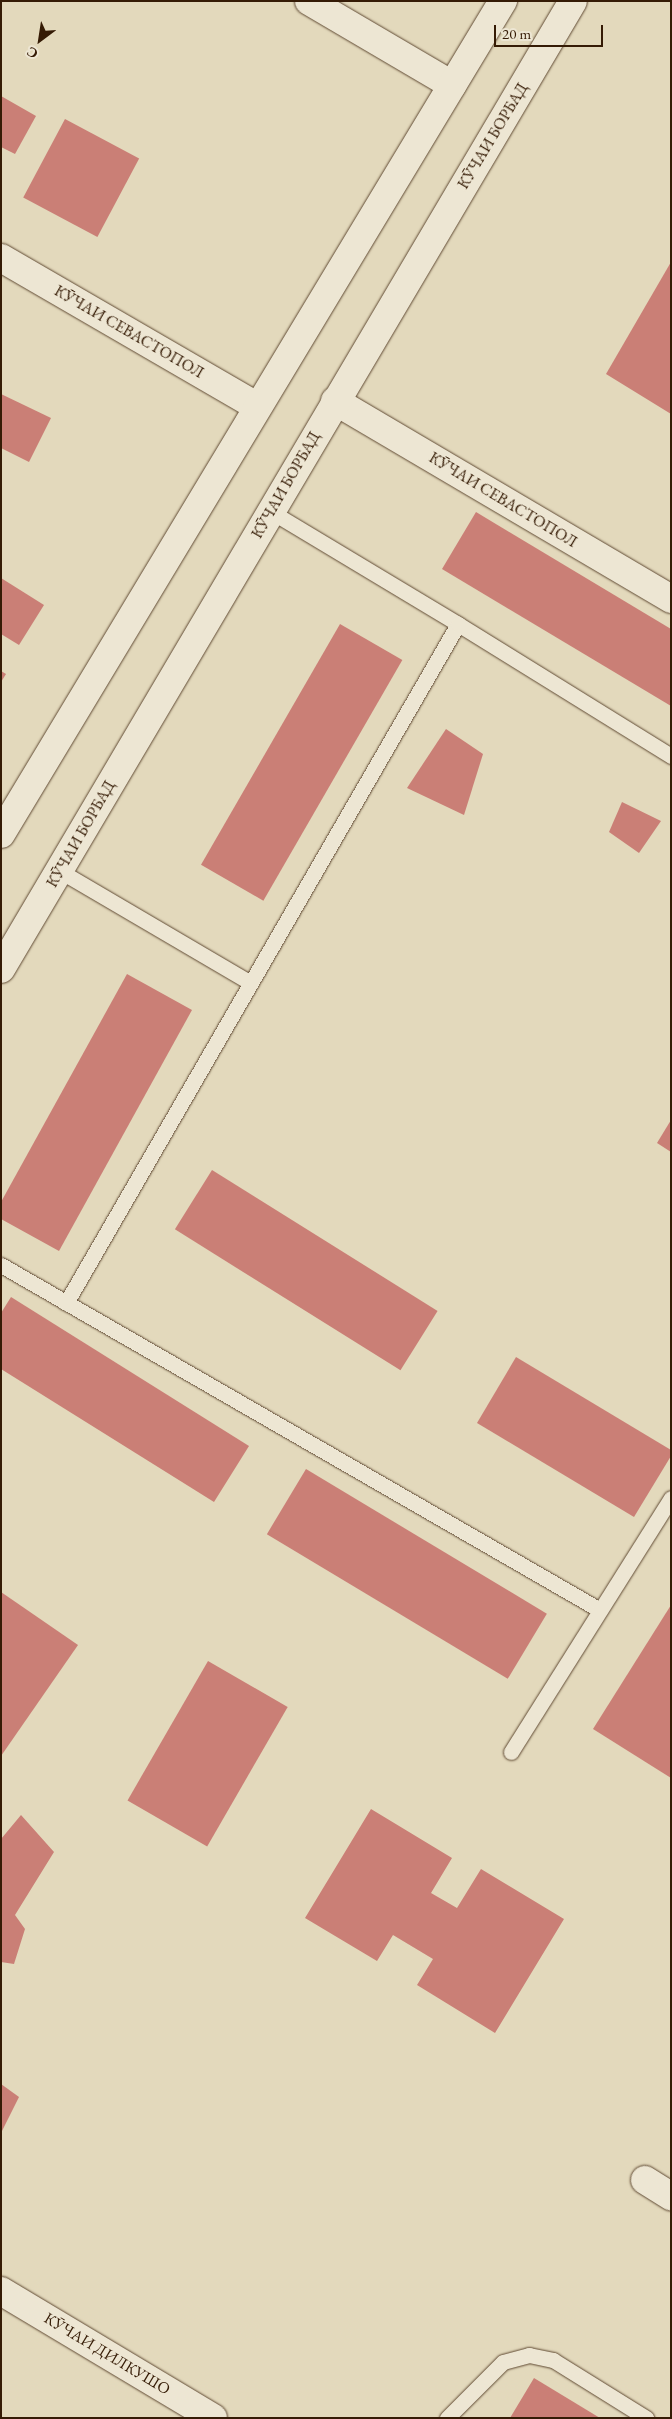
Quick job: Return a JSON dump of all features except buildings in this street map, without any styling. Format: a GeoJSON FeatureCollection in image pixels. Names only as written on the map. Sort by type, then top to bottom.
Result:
{"type":"FeatureCollection","features":[{"type":"Feature","properties":{"kind":"main road"},"geometry":{"type":"LineString","coordinates":[[309,1],[452,85]]}},
{"type":"Feature","properties":{"kind":"main road"},"geometry":{"type":"LineString","coordinates":[[1,834],[256,406],[503,1]]}},
{"type":"Feature","properties":{"kind":"main road","name":"КӮЧАИ БОРБАД"},"geometry":{"type":"LineString","coordinates":[[1,969],[573,1]]}},
{"type":"Feature","properties":{"kind":"main road","name":"КӮЧАИ СЕВАСТОПОЛ"},"geometry":{"type":"LineString","coordinates":[[1,258],[256,406]]}},
{"type":"Feature","properties":{"kind":"main road","name":"КӮЧАИ СЕВАСТОПОЛ"},"geometry":{"type":"LineString","coordinates":[[335,401],[671,599]]}},
{"type":"Feature","properties":{"kind":"main road"},"geometry":{"type":"LineString","coordinates":[[645,2180],[671,2196]]}},
{"type":"Feature","properties":{"kind":"main road","name":"КӮЧАИ ДИЛКУШО"},"geometry":{"type":"LineString","coordinates":[[1,2291],[213,2418]]}},
{"type":"Feature","properties":{"kind":"lane"},"geometry":{"type":"LineString","coordinates":[[270,511],[458,624],[671,756]]}},
{"type":"Feature","properties":{"kind":"lane"},"geometry":{"type":"LineString","coordinates":[[66,1303],[458,624]]}},
{"type":"Feature","properties":{"kind":"lane"},"geometry":{"type":"LineString","coordinates":[[60,871],[251,983]]}},
{"type":"Feature","properties":{"kind":"lane"},"geometry":{"type":"LineString","coordinates":[[1,1265],[600,1610]]}},
{"type":"Feature","properties":{"kind":"lane"},"geometry":{"type":"LineString","coordinates":[[511,1752],[671,1498]]}},
{"type":"Feature","properties":{"kind":"lane"},"geometry":{"type":"LineString","coordinates":[[446,2418],[503,2362],[529,2355],[553,2360],[646,2418]]}}]}
